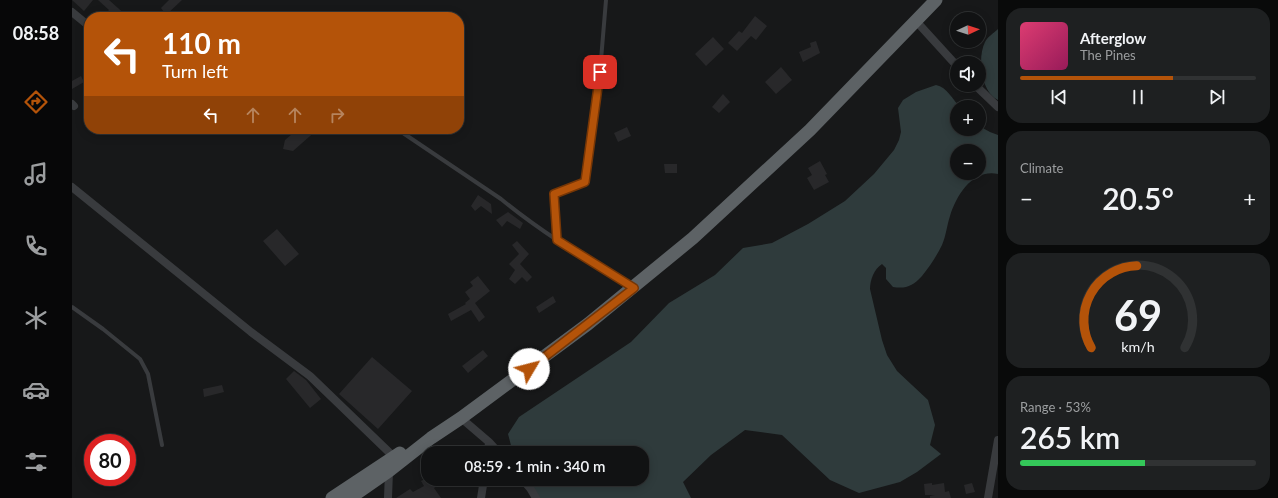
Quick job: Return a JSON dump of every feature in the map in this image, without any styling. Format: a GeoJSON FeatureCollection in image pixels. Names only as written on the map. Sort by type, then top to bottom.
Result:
{"type":"FeatureCollection","features":[{"type":"Feature","properties":{"kind":"highway"},"geometry":{"type":"LineString","coordinates":[[350,498],[535,364],[634,288],[693,238],[777,162],[832,108],[916,21],[934,0]]}},
{"type":"Feature","properties":{"kind":"highway"},"geometry":{"type":"LineString","coordinates":[[332,498],[406,449],[431,438]]}},
{"type":"Feature","properties":{"kind":"street"},"geometry":{"type":"LineString","coordinates":[[72,12],[84,22]]}},
{"type":"Feature","properties":{"kind":"street"},"geometry":{"type":"LineString","coordinates":[[916,21],[950,58]]}},
{"type":"Feature","properties":{"kind":"street"},"geometry":{"type":"LineString","coordinates":[[982,92],[998,107]]}},
{"type":"Feature","properties":{"kind":"street"},"geometry":{"type":"LineString","coordinates":[[72,187],[251,332],[310,376],[394,457]]}},
{"type":"Feature","properties":{"kind":"street"},"geometry":{"type":"LineString","coordinates":[[461,418],[493,446]]}},
{"type":"Feature","properties":{"kind":"street"},"geometry":{"type":"LineString","coordinates":[[988,498],[997,453],[998,440]]}},
{"type":"Feature","properties":{"kind":"street"},"geometry":{"type":"LineString","coordinates":[[489,442],[489,446]]}},
{"type":"Feature","properties":{"kind":"street"},"geometry":{"type":"LineString","coordinates":[[388,498],[389,471]]}},
{"type":"Feature","properties":{"kind":"street"},"geometry":{"type":"LineString","coordinates":[[481,498],[483,486]]}},
{"type":"Feature","properties":{"kind":"street"},"geometry":{"type":"LineString","coordinates":[[528,486],[536,498]]}},
{"type":"Feature","properties":{"kind":"lane"},"geometry":{"type":"LineString","coordinates":[[557,240],[554,194],[585,182],[600,72],[606,0]]}},
{"type":"Feature","properties":{"kind":"lane"},"geometry":{"type":"LineString","coordinates":[[404,134],[501,199],[516,212],[557,240],[634,288]]}},
{"type":"Feature","properties":{"kind":"lane"},"geometry":{"type":"LineString","coordinates":[[72,307],[103,329],[140,359],[148,374],[162,445]]}},
{"type":"Feature","properties":{"kind":"shaded area"},"geometry":{"type":"Polygon","coordinates":[[[998,29],[998,100],[992,96],[986,86],[986,56],[981,56],[983,48],[986,48],[986,40],[998,29]]]}},
{"type":"Feature","properties":{"kind":"shaded area"},"geometry":{"type":"Polygon","coordinates":[[[936,85],[940,86],[947,91],[954,100],[950,100],[950,136],[986,136],[986,130],[998,135],[998,174],[986,174],[986,144],[950,144],[950,180],[973,180],[967,185],[957,199],[949,219],[942,245],[922,276],[909,286],[902,288],[893,287],[886,279],[886,268],[882,264],[873,275],[871,282],[870,289],[887,355],[897,371],[928,400],[935,425],[930,445],[941,454],[917,472],[900,482],[859,493],[830,480],[782,435],[745,430],[711,455],[683,482],[691,498],[537,498],[530,486],[649,486],[649,446],[511,446],[508,434],[519,417],[631,342],[669,303],[715,275],[743,248],[772,243],[808,224],[845,201],[874,174],[894,150],[901,132],[898,108],[903,100],[916,92],[936,85]]]}},
{"type":"Feature","properties":{"kind":"building"},"geometry":{"type":"Polygon","coordinates":[[[72,0],[93,0],[84,11],[72,0]]]}},
{"type":"Feature","properties":{"kind":"building"},"geometry":{"type":"Polygon","coordinates":[[[98,0],[109,0],[122,12],[107,12],[109,10],[98,0]]]}},
{"type":"Feature","properties":{"kind":"building"},"geometry":{"type":"Polygon","coordinates":[[[169,0],[182,0],[169,12],[164,12],[161,8],[169,0]]]}},
{"type":"Feature","properties":{"kind":"building"},"geometry":{"type":"Polygon","coordinates":[[[755,16],[767,26],[756,40],[751,36],[737,51],[728,43],[739,31],[742,33],[755,16]]]}},
{"type":"Feature","properties":{"kind":"building"},"geometry":{"type":"Polygon","coordinates":[[[713,37],[724,49],[706,66],[695,54],[713,37]]]}},
{"type":"Feature","properties":{"kind":"building"},"geometry":{"type":"Polygon","coordinates":[[[816,41],[820,53],[803,62],[799,52],[811,47],[810,43],[816,41]]]}},
{"type":"Feature","properties":{"kind":"building"},"geometry":{"type":"Polygon","coordinates":[[[781,67],[792,80],[776,94],[765,82],[781,67]]]}},
{"type":"Feature","properties":{"kind":"building"},"geometry":{"type":"Polygon","coordinates":[[[81,76],[84,82],[72,89],[72,81],[81,76]]]}},
{"type":"Feature","properties":{"kind":"building"},"geometry":{"type":"Polygon","coordinates":[[[723,94],[730,102],[719,113],[712,107],[723,94]]]}},
{"type":"Feature","properties":{"kind":"building"},"geometry":{"type":"Polygon","coordinates":[[[627,127],[631,136],[618,142],[614,133],[627,127]]]}},
{"type":"Feature","properties":{"kind":"building"},"geometry":{"type":"Polygon","coordinates":[[[292,134],[312,134],[293,151],[283,149],[285,140],[292,134]]]}},
{"type":"Feature","properties":{"kind":"building"},"geometry":{"type":"Polygon","coordinates":[[[820,161],[827,174],[825,175],[829,182],[814,190],[807,178],[812,175],[808,168],[820,161]]]}},
{"type":"Feature","properties":{"kind":"building"},"geometry":{"type":"Polygon","coordinates":[[[664,164],[677,164],[677,173],[665,173],[664,164]]]}},
{"type":"Feature","properties":{"kind":"building"},"geometry":{"type":"Polygon","coordinates":[[[478,195],[491,204],[492,214],[481,206],[475,211],[471,206],[478,195]]]}},
{"type":"Feature","properties":{"kind":"building"},"geometry":{"type":"Polygon","coordinates":[[[508,212],[523,223],[520,229],[507,221],[502,227],[496,220],[508,212]]]}},
{"type":"Feature","properties":{"kind":"building"},"geometry":{"type":"Polygon","coordinates":[[[277,229],[299,254],[285,266],[263,241],[277,229]]]}},
{"type":"Feature","properties":{"kind":"building"},"geometry":{"type":"Polygon","coordinates":[[[517,241],[529,254],[520,264],[532,277],[527,282],[522,277],[515,284],[509,279],[515,270],[509,264],[519,254],[512,245],[517,241]]]}},
{"type":"Feature","properties":{"kind":"building"},"geometry":{"type":"Polygon","coordinates":[[[478,276],[490,291],[475,303],[485,317],[479,322],[471,310],[451,321],[448,314],[466,304],[465,303],[470,299],[465,292],[473,286],[470,282],[478,276]]]}},
{"type":"Feature","properties":{"kind":"building"},"geometry":{"type":"Polygon","coordinates":[[[553,296],[556,302],[539,313],[536,307],[553,296]]]}},
{"type":"Feature","properties":{"kind":"building"},"geometry":{"type":"Polygon","coordinates":[[[483,350],[488,356],[468,373],[462,366],[483,350]]]}},
{"type":"Feature","properties":{"kind":"building"},"geometry":{"type":"Polygon","coordinates":[[[372,357],[412,391],[378,429],[339,394],[372,357]]]}},
{"type":"Feature","properties":{"kind":"building"},"geometry":{"type":"Polygon","coordinates":[[[294,371],[306,380],[321,399],[310,408],[286,379],[294,371]]]}},
{"type":"Feature","properties":{"kind":"building"},"geometry":{"type":"Polygon","coordinates":[[[222,385],[224,392],[204,397],[203,389],[222,385]]]}},
{"type":"Feature","properties":{"kind":"building"},"geometry":{"type":"Polygon","coordinates":[[[932,483],[932,485],[944,483],[945,492],[949,491],[951,498],[930,498],[930,496],[935,495],[925,495],[924,484],[932,483]]]}},
{"type":"Feature","properties":{"kind":"building"},"geometry":{"type":"Polygon","coordinates":[[[972,483],[975,492],[966,494],[964,485],[972,483]]]}},
{"type":"Feature","properties":{"kind":"building"},"geometry":{"type":"Polygon","coordinates":[[[424,486],[437,486],[434,488],[441,498],[396,498],[410,489],[413,492],[424,486]]]}},
{"type":"Feature","properties":{"kind":"route"},"geometry":{"type":"LineString","coordinates":[[529,369],[634,288],[557,240],[554,194],[585,182],[600,72]]}}]}
